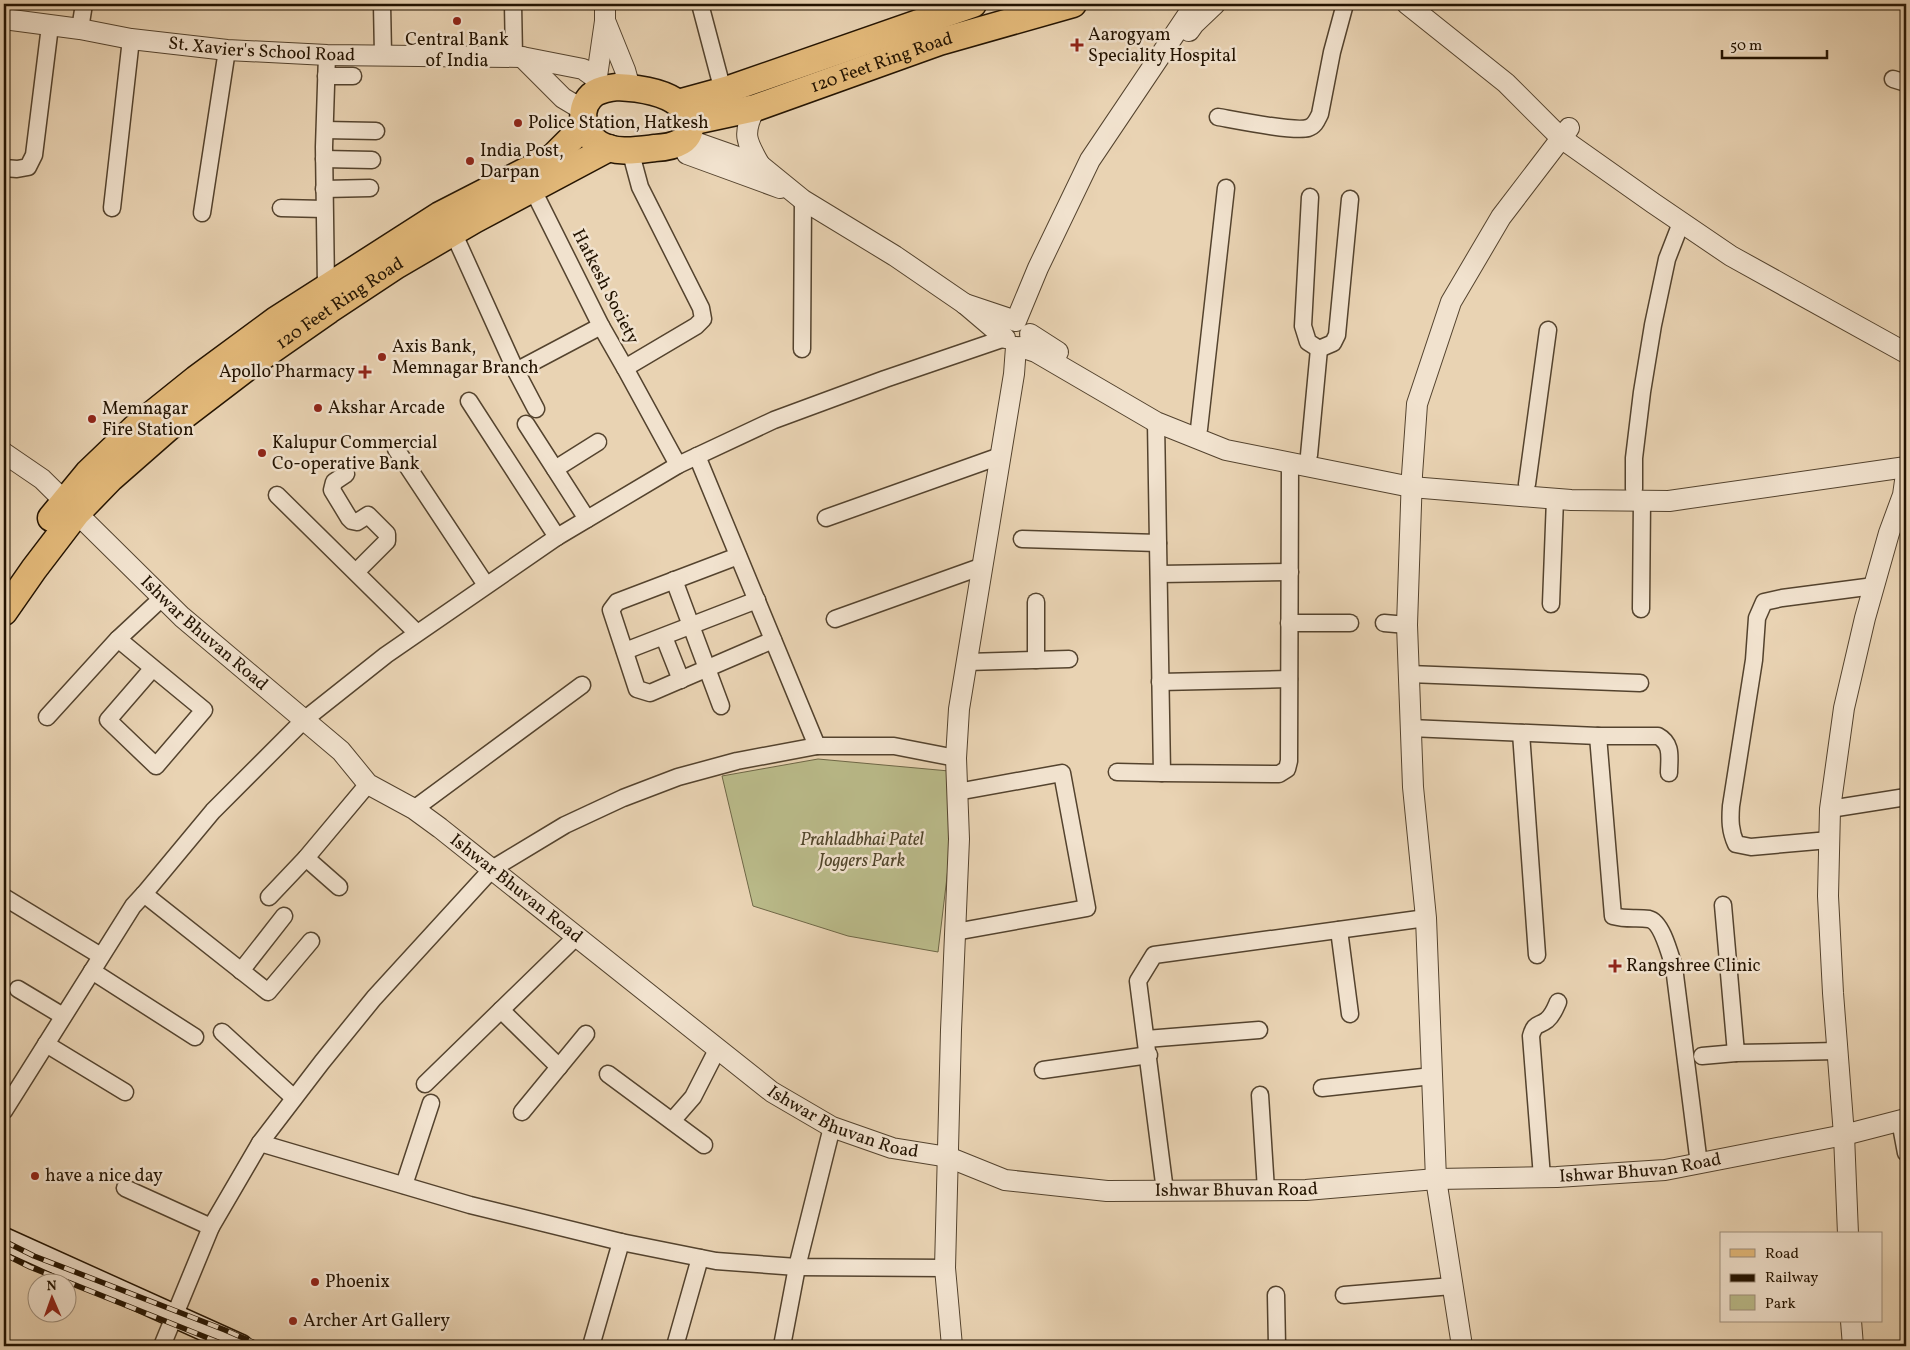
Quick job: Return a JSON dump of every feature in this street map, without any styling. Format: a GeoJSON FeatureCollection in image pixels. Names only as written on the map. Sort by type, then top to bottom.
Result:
{"type":"FeatureCollection","features":[{"type":"Feature","properties":{"kind":"main road","name":"120 Feet Ring Road"},"geometry":{"type":"LineString","coordinates":[[680,128],[723,91],[832,54],[944,8],[973,4]]}},
{"type":"Feature","properties":{"kind":"main road","name":"120 Feet Ring Road"},"geometry":{"type":"LineString","coordinates":[[680,128],[755,108],[939,42],[1073,4]]}},
{"type":"Feature","properties":{"kind":"main road"},"geometry":{"type":"LineString","coordinates":[[630,88],[662,95],[680,128],[619,149],[591,138],[582,108],[604,89],[630,88]]}},
{"type":"Feature","properties":{"kind":"main road","name":"120 Feet Ring Road"},"geometry":{"type":"LineString","coordinates":[[4,612],[34,569],[88,473],[135,428],[196,379],[276,320],[326,287],[440,215],[552,157],[582,108]]}},
{"type":"Feature","properties":{"kind":"main road","name":"120 Feet Ring Road"},"geometry":{"type":"LineString","coordinates":[[4,583],[40,532],[111,478],[168,428],[253,363],[397,265],[453,232],[533,190],[619,149]]}},
{"type":"Feature","properties":{"kind":"main road"},"geometry":{"type":"LineString","coordinates":[[4,1239],[38,1256],[169,1330],[241,1346]]}},
{"type":"Feature","properties":{"kind":"main road"},"geometry":{"type":"LineString","coordinates":[[4,1254],[42,1272]]}},
{"type":"Feature","properties":{"kind":"main road"},"geometry":{"type":"LineString","coordinates":[[78,1288],[208,1346]]}},
{"type":"Feature","properties":{"kind":"street"},"geometry":{"type":"LineString","coordinates":[[80,29],[84,4]]}},
{"type":"Feature","properties":{"kind":"street"},"geometry":{"type":"LineString","coordinates":[[382,4],[382,55]]}},
{"type":"Feature","properties":{"kind":"street"},"geometry":{"type":"LineString","coordinates":[[513,4],[518,57],[582,108],[605,12]]}},
{"type":"Feature","properties":{"kind":"street"},"geometry":{"type":"LineString","coordinates":[[700,4],[723,91]]}},
{"type":"Feature","properties":{"kind":"street"},"geometry":{"type":"LineString","coordinates":[[5,1106],[133,906],[214,811],[304,720],[386,655],[557,537],[678,465],[774,420],[893,376],[1019,336],[1047,272],[1099,164],[1194,24],[1215,4]]}},
{"type":"Feature","properties":{"kind":"street"},"geometry":{"type":"LineString","coordinates":[[1218,117],[1293,128],[1307,128],[1316,123],[1320,114],[1332,52],[1345,4]]}},
{"type":"Feature","properties":{"kind":"street"},"geometry":{"type":"LineString","coordinates":[[1407,4],[1565,133],[1681,223],[1732,256],[1906,353]]}},
{"type":"Feature","properties":{"kind":"street"},"geometry":{"type":"LineString","coordinates":[[1428,4],[1514,73],[1565,133],[1660,192],[1738,245],[1906,338]]}},
{"type":"Feature","properties":{"kind":"street"},"geometry":{"type":"LineString","coordinates":[[952,1346],[945,1268],[959,838],[956,758],[959,709],[1019,336],[1038,268],[1090,160],[1189,9]]}},
{"type":"Feature","properties":{"kind":"street"},"geometry":{"type":"LineString","coordinates":[[605,12],[626,70],[630,88]]}},
{"type":"Feature","properties":{"kind":"street","name":"St. Xavier's School Road"},"geometry":{"type":"LineString","coordinates":[[4,19],[80,29],[131,39],[227,50],[327,55],[518,57],[583,69],[582,108]]}},
{"type":"Feature","properties":{"kind":"street"},"geometry":{"type":"LineString","coordinates":[[4,168],[28,167],[34,155],[50,26]]}},
{"type":"Feature","properties":{"kind":"street"},"geometry":{"type":"LineString","coordinates":[[112,208],[131,39]]}},
{"type":"Feature","properties":{"kind":"street"},"geometry":{"type":"LineString","coordinates":[[202,213],[227,50]]}},
{"type":"Feature","properties":{"kind":"street"},"geometry":{"type":"LineString","coordinates":[[326,287],[324,130],[327,55]]}},
{"type":"Feature","properties":{"kind":"street"},"geometry":{"type":"LineString","coordinates":[[326,76],[352,76]]}},
{"type":"Feature","properties":{"kind":"street"},"geometry":{"type":"LineString","coordinates":[[755,108],[748,122],[746,134],[747,143],[760,165]]}},
{"type":"Feature","properties":{"kind":"street"},"geometry":{"type":"LineString","coordinates":[[680,128],[760,165],[798,196],[802,349]]}},
{"type":"Feature","properties":{"kind":"street"},"geometry":{"type":"LineString","coordinates":[[680,128],[798,196],[895,256],[965,304],[1019,336],[1163,414],[1229,441],[1279,452],[1309,455],[1411,481],[1527,484],[1638,495]]}},
{"type":"Feature","properties":{"kind":"street"},"geometry":{"type":"LineString","coordinates":[[324,130],[376,131]]}},
{"type":"Feature","properties":{"kind":"street"},"geometry":{"type":"LineString","coordinates":[[1462,1346],[1436,1179],[1426,918],[1412,787],[1407,624],[1411,481],[1417,404],[1451,302],[1502,217],[1565,133]]}},
{"type":"Feature","properties":{"kind":"street","name":"Hatkesh Society"},"geometry":{"type":"LineString","coordinates":[[533,190],[601,326],[625,368],[696,326],[703,319],[701,308],[619,149]]}},
{"type":"Feature","properties":{"kind":"street"},"geometry":{"type":"LineString","coordinates":[[324,160],[372,160]]}},
{"type":"Feature","properties":{"kind":"street"},"geometry":{"type":"LineString","coordinates":[[324,189],[370,188]]}},
{"type":"Feature","properties":{"kind":"street"},"geometry":{"type":"LineString","coordinates":[[1199,429],[1226,188]]}},
{"type":"Feature","properties":{"kind":"street"},"geometry":{"type":"LineString","coordinates":[[1310,197],[1303,326],[1308,342],[1319,349]]}},
{"type":"Feature","properties":{"kind":"street"},"geometry":{"type":"LineString","coordinates":[[1319,349],[1333,343],[1337,335],[1350,199]]}},
{"type":"Feature","properties":{"kind":"street"},"geometry":{"type":"LineString","coordinates":[[281,208],[324,209]]}},
{"type":"Feature","properties":{"kind":"street"},"geometry":{"type":"LineString","coordinates":[[1641,609],[1638,495],[1634,458],[1653,325],[1667,259],[1681,223]]}},
{"type":"Feature","properties":{"kind":"street"},"geometry":{"type":"LineString","coordinates":[[453,232],[516,371],[536,409]]}},
{"type":"Feature","properties":{"kind":"street"},"geometry":{"type":"LineString","coordinates":[[516,371],[601,326]]}},
{"type":"Feature","properties":{"kind":"street"},"geometry":{"type":"LineString","coordinates":[[1527,484],[1548,330]]}},
{"type":"Feature","properties":{"kind":"street"},"geometry":{"type":"LineString","coordinates":[[1019,336],[1036,352],[1156,422],[1226,450],[1290,464],[1411,481],[1556,499],[1638,495],[1670,488],[1906,459]]}},
{"type":"Feature","properties":{"kind":"street"},"geometry":{"type":"LineString","coordinates":[[1309,455],[1319,349]]}},
{"type":"Feature","properties":{"kind":"street"},"geometry":{"type":"LineString","coordinates":[[625,368],[678,465]]}},
{"type":"Feature","properties":{"kind":"street"},"geometry":{"type":"LineString","coordinates":[[469,401],[557,537]]}},
{"type":"Feature","properties":{"kind":"street"},"geometry":{"type":"LineString","coordinates":[[1156,422],[1162,773]]}},
{"type":"Feature","properties":{"kind":"street"},"geometry":{"type":"LineString","coordinates":[[526,424],[588,519]]}},
{"type":"Feature","properties":{"kind":"street"},"geometry":{"type":"LineString","coordinates":[[555,469],[598,442]]}},
{"type":"Feature","properties":{"kind":"street"},"geometry":{"type":"LineString","coordinates":[[396,449],[486,585]]}},
{"type":"Feature","properties":{"kind":"street","name":"Ishwar Bhuvan Road"},"geometry":{"type":"LineString","coordinates":[[4,453],[42,479],[182,618],[342,751],[368,784],[414,809],[772,1092],[832,1127],[892,1148],[948,1157],[1005,1180],[1107,1191],[1165,1191],[1306,1190],[1436,1179],[1542,1177],[1665,1170],[1844,1135],[1903,1120]]}},
{"type":"Feature","properties":{"kind":"street"},"geometry":{"type":"LineString","coordinates":[[697,456],[817,746]]}},
{"type":"Feature","properties":{"kind":"street"},"geometry":{"type":"LineString","coordinates":[[826,518],[1000,456]]}},
{"type":"Feature","properties":{"kind":"street"},"geometry":{"type":"LineString","coordinates":[[1117,772],[1279,774],[1286,769],[1289,761],[1290,464]]}},
{"type":"Feature","properties":{"kind":"street"},"geometry":{"type":"LineString","coordinates":[[346,474],[334,482],[332,490],[349,518],[352,522],[357,522],[368,515],[388,537],[387,541],[356,572]]}},
{"type":"Feature","properties":{"kind":"street"},"geometry":{"type":"LineString","coordinates":[[1848,1232],[1844,1135],[1828,896],[1830,809],[1844,708],[1874,586],[1889,533],[1903,495],[1906,474]]}},
{"type":"Feature","properties":{"kind":"street"},"geometry":{"type":"LineString","coordinates":[[277,495],[417,633]]}},
{"type":"Feature","properties":{"kind":"street"},"geometry":{"type":"LineString","coordinates":[[1551,604],[1556,499]]}},
{"type":"Feature","properties":{"kind":"street"},"geometry":{"type":"LineString","coordinates":[[1022,539],[1158,543]]}},
{"type":"Feature","properties":{"kind":"street"},"geometry":{"type":"LineString","coordinates":[[738,556],[618,602],[611,610],[637,689],[650,693],[773,640]]}},
{"type":"Feature","properties":{"kind":"street"},"geometry":{"type":"LineString","coordinates":[[835,618],[983,566]]}},
{"type":"Feature","properties":{"kind":"street"},"geometry":{"type":"LineString","coordinates":[[1159,574],[1290,572]]}},
{"type":"Feature","properties":{"kind":"street"},"geometry":{"type":"LineString","coordinates":[[674,580],[722,706]]}},
{"type":"Feature","properties":{"kind":"street"},"geometry":{"type":"LineString","coordinates":[[1829,840],[1751,847],[1736,844],[1732,834],[1730,822],[1731,806],[1754,660],[1757,618],[1764,602],[1874,586]]}},
{"type":"Feature","properties":{"kind":"street"},"geometry":{"type":"LineString","coordinates":[[46,717],[118,639],[162,598]]}},
{"type":"Feature","properties":{"kind":"street"},"geometry":{"type":"LineString","coordinates":[[625,651],[757,600]]}},
{"type":"Feature","properties":{"kind":"street"},"geometry":{"type":"LineString","coordinates":[[1036,602],[1036,660]]}},
{"type":"Feature","properties":{"kind":"street"},"geometry":{"type":"LineString","coordinates":[[1289,623],[1350,622]]}},
{"type":"Feature","properties":{"kind":"street"},"geometry":{"type":"LineString","coordinates":[[1384,623],[1407,624]]}},
{"type":"Feature","properties":{"kind":"street"},"geometry":{"type":"LineString","coordinates":[[664,637],[681,680]]}},
{"type":"Feature","properties":{"kind":"street"},"geometry":{"type":"LineString","coordinates":[[118,639],[204,710],[156,766],[108,720],[153,668]]}},
{"type":"Feature","properties":{"kind":"street"},"geometry":{"type":"LineString","coordinates":[[966,662],[1069,659]]}},
{"type":"Feature","properties":{"kind":"street"},"geometry":{"type":"LineString","coordinates":[[1408,674],[1640,683]]}},
{"type":"Feature","properties":{"kind":"street"},"geometry":{"type":"LineString","coordinates":[[1160,682],[1289,679]]}},
{"type":"Feature","properties":{"kind":"street"},"geometry":{"type":"LineString","coordinates":[[414,809],[582,685]]}},
{"type":"Feature","properties":{"kind":"street"},"geometry":{"type":"LineString","coordinates":[[1410,728],[1598,736],[1658,736],[1665,740],[1669,746],[1669,773]]}},
{"type":"Feature","properties":{"kind":"street"},"geometry":{"type":"LineString","coordinates":[[1521,733],[1536,955]]}},
{"type":"Feature","properties":{"kind":"street"},"geometry":{"type":"LineString","coordinates":[[1598,736],[1613,916],[1649,919],[1654,922],[1667,942],[1674,967],[1699,1164]]}},
{"type":"Feature","properties":{"kind":"street"},"geometry":{"type":"LineString","coordinates":[[169,1330],[211,1227],[260,1143],[374,998],[492,869],[565,825],[623,798],[678,777],[737,761],[817,746],[894,746],[956,758]]}},
{"type":"Feature","properties":{"kind":"street"},"geometry":{"type":"LineString","coordinates":[[955,932],[1087,908],[1062,773],[957,792]]}},
{"type":"Feature","properties":{"kind":"street"},"geometry":{"type":"LineString","coordinates":[[269,897],[306,858],[368,784]]}},
{"type":"Feature","properties":{"kind":"street"},"geometry":{"type":"LineString","coordinates":[[1830,809],[1906,797]]}},
{"type":"Feature","properties":{"kind":"street"},"geometry":{"type":"LineString","coordinates":[[306,858],[339,887]]}},
{"type":"Feature","properties":{"kind":"street"},"geometry":{"type":"LineString","coordinates":[[144,894],[268,992],[311,941]]}},
{"type":"Feature","properties":{"kind":"street"},"geometry":{"type":"LineString","coordinates":[[4,896],[101,956]]}},
{"type":"Feature","properties":{"kind":"street"},"geometry":{"type":"LineString","coordinates":[[1723,905],[1736,1054]]}},
{"type":"Feature","properties":{"kind":"street"},"geometry":{"type":"LineString","coordinates":[[241,970],[284,916]]}},
{"type":"Feature","properties":{"kind":"street"},"geometry":{"type":"LineString","coordinates":[[1165,1191],[1138,981],[1154,956],[1426,918]]}},
{"type":"Feature","properties":{"kind":"street"},"geometry":{"type":"LineString","coordinates":[[1339,930],[1350,1014]]}},
{"type":"Feature","properties":{"kind":"street"},"geometry":{"type":"LineString","coordinates":[[425,1084],[577,936]]}},
{"type":"Feature","properties":{"kind":"street"},"geometry":{"type":"LineString","coordinates":[[92,971],[195,1037]]}},
{"type":"Feature","properties":{"kind":"street"},"geometry":{"type":"LineString","coordinates":[[18,989],[64,1016]]}},
{"type":"Feature","properties":{"kind":"street"},"geometry":{"type":"LineString","coordinates":[[1542,1177],[1531,1036],[1538,1024],[1546,1021],[1553,1014],[1558,1002]]}},
{"type":"Feature","properties":{"kind":"street"},"geometry":{"type":"LineString","coordinates":[[501,1010],[559,1067]]}},
{"type":"Feature","properties":{"kind":"street"},"geometry":{"type":"LineString","coordinates":[[1043,1070],[1147,1047],[1259,1030]]}},
{"type":"Feature","properties":{"kind":"street"},"geometry":{"type":"LineString","coordinates":[[222,1032],[294,1098]]}},
{"type":"Feature","properties":{"kind":"street"},"geometry":{"type":"LineString","coordinates":[[522,1112],[586,1034]]}},
{"type":"Feature","properties":{"kind":"street"},"geometry":{"type":"LineString","coordinates":[[46,1044],[125,1092]]}},
{"type":"Feature","properties":{"kind":"street"},"geometry":{"type":"LineString","coordinates":[[672,1121],[693,1097],[718,1048]]}},
{"type":"Feature","properties":{"kind":"street"},"geometry":{"type":"LineString","coordinates":[[1702,1056],[1837,1051]]}},
{"type":"Feature","properties":{"kind":"street"},"geometry":{"type":"LineString","coordinates":[[608,1074],[704,1146]]}},
{"type":"Feature","properties":{"kind":"street"},"geometry":{"type":"LineString","coordinates":[[1322,1088],[1432,1076]]}},
{"type":"Feature","properties":{"kind":"street"},"geometry":{"type":"LineString","coordinates":[[1260,1095],[1266,1190]]}},
{"type":"Feature","properties":{"kind":"street"},"geometry":{"type":"LineString","coordinates":[[404,1185],[431,1103]]}},
{"type":"Feature","properties":{"kind":"street"},"geometry":{"type":"LineString","coordinates":[[1903,1120],[1906,1153]]}},
{"type":"Feature","properties":{"kind":"street"},"geometry":{"type":"LineString","coordinates":[[782,1346],[797,1267],[832,1127]]}},
{"type":"Feature","properties":{"kind":"street"},"geometry":{"type":"LineString","coordinates":[[260,1143],[470,1205],[621,1242],[716,1262],[797,1267],[945,1268]]}},
{"type":"Feature","properties":{"kind":"street"},"geometry":{"type":"LineString","coordinates":[[125,1188],[211,1227]]}},
{"type":"Feature","properties":{"kind":"street"},"geometry":{"type":"LineString","coordinates":[[591,1346],[621,1242]]}},
{"type":"Feature","properties":{"kind":"street"},"geometry":{"type":"LineString","coordinates":[[675,1346],[700,1258]]}},
{"type":"Feature","properties":{"kind":"street"},"geometry":{"type":"LineString","coordinates":[[1344,1296],[1452,1286]]}},
{"type":"Feature","properties":{"kind":"street"},"geometry":{"type":"LineString","coordinates":[[1276,1295],[1277,1346]]}},
{"type":"Feature","properties":{"kind":"street"},"geometry":{"type":"LineString","coordinates":[[1852,1322],[1853,1346]]}},
{"type":"Feature","properties":{"kind":"green space","name":"Prahladbhai Patel Joggers Park"},"geometry":{"type":"Polygon","coordinates":[[[818,759],[949,771],[949,860],[938,952],[848,936],[753,906],[722,776],[818,759]]]}},
{"type":"Feature","properties":{"kind":"railway"},"geometry":{"type":"LineString","coordinates":[[4,1241],[34,1256],[262,1346]]}},
{"type":"Feature","properties":{"kind":"railway"},"geometry":{"type":"LineString","coordinates":[[4,1254],[30,1267],[228,1346]]}},
{"type":"Feature","properties":{"kind":"place","name":"Central Bank of India"},"geometry":{"type":"Point","coordinates":[457,21]}},
{"type":"Feature","properties":{"kind":"place","name":"Aarogyam Speciality Hospital"},"geometry":{"type":"Point","coordinates":[1077,45]}},
{"type":"Feature","properties":{"kind":"place","name":"Police Station, Hatkesh"},"geometry":{"type":"Point","coordinates":[518,123]}},
{"type":"Feature","properties":{"kind":"place","name":"India Post, Darpan"},"geometry":{"type":"Point","coordinates":[470,161]}},
{"type":"Feature","properties":{"kind":"place","name":"Axis Bank, Memnagar Branch"},"geometry":{"type":"Point","coordinates":[382,357]}},
{"type":"Feature","properties":{"kind":"place","name":"Apollo Pharmacy"},"geometry":{"type":"Point","coordinates":[365,372]}},
{"type":"Feature","properties":{"kind":"place","name":"Akshar Arcade"},"geometry":{"type":"Point","coordinates":[318,408]}},
{"type":"Feature","properties":{"kind":"place","name":"Memnagar Fire Station"},"geometry":{"type":"Point","coordinates":[92,419]}},
{"type":"Feature","properties":{"kind":"place","name":"Kalupur Commercial Co-operative Bank"},"geometry":{"type":"Point","coordinates":[262,453]}},
{"type":"Feature","properties":{"kind":"place","name":"Rangshree Clinic"},"geometry":{"type":"Point","coordinates":[1615,966]}},
{"type":"Feature","properties":{"kind":"place","name":"have a nice day"},"geometry":{"type":"Point","coordinates":[35,1176]}},
{"type":"Feature","properties":{"kind":"place","name":"Phoenix"},"geometry":{"type":"Point","coordinates":[315,1282]}},
{"type":"Feature","properties":{"kind":"place","name":"Archer Art Gallery"},"geometry":{"type":"Point","coordinates":[293,1321]}}]}
